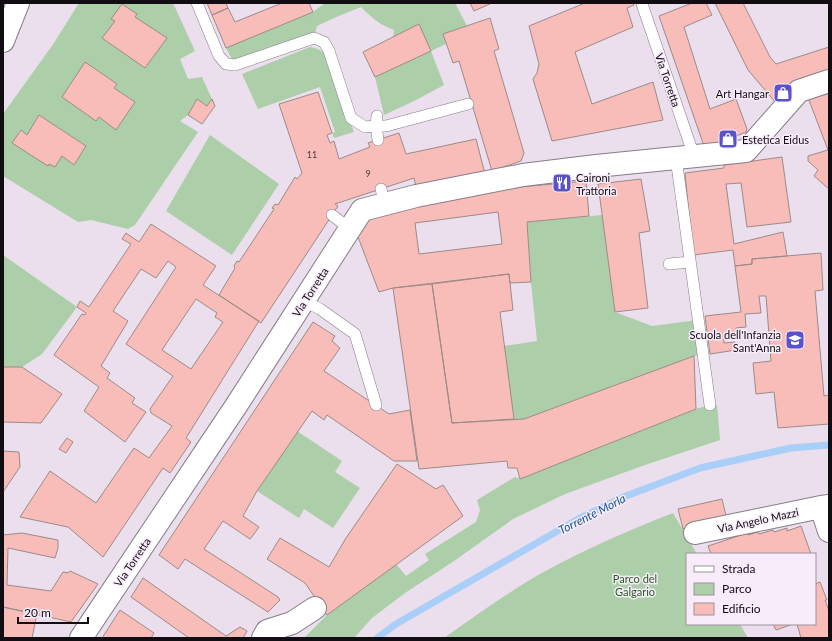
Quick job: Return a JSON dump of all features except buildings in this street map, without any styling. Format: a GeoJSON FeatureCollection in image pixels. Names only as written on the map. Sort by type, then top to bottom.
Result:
{"type":"FeatureCollection","features":[{"type":"Feature","properties":{"kind":"street"},"geometry":{"type":"LineString","coordinates":[[3,41],[18,3]]}},
{"type":"Feature","properties":{"kind":"street","name":"Via Torretta"},"geometry":{"type":"LineString","coordinates":[[81,638],[304,301],[362,210],[383,196],[416,196],[523,175],[746,151],[799,91],[829,81]]}},
{"type":"Feature","properties":{"kind":"street","name":"Via Angelo Mazzi"},"geometry":{"type":"LineString","coordinates":[[695,533],[825,507],[829,531]]}},
{"type":"Feature","properties":{"kind":"street"},"geometry":{"type":"LineString","coordinates":[[262,638],[267,630],[292,623],[315,608]]}},
{"type":"Feature","properties":{"kind":"lane"},"geometry":{"type":"LineString","coordinates":[[197,3],[219,56],[226,64],[235,65],[314,38],[324,42],[329,51],[351,118],[364,127],[376,121]]}},
{"type":"Feature","properties":{"kind":"lane","name":"Via Torretta"},"geometry":{"type":"LineString","coordinates":[[642,4],[685,157],[690,262],[710,405]]}},
{"type":"Feature","properties":{"kind":"lane"},"geometry":{"type":"LineString","coordinates":[[376,121],[386,126],[468,104]]}},
{"type":"Feature","properties":{"kind":"lane"},"geometry":{"type":"LineString","coordinates":[[376,121],[378,140]]}},
{"type":"Feature","properties":{"kind":"lane"},"geometry":{"type":"LineString","coordinates":[[332,215],[350,229]]}},
{"type":"Feature","properties":{"kind":"lane"},"geometry":{"type":"LineString","coordinates":[[669,264],[690,262]]}},
{"type":"Feature","properties":{"kind":"lane"},"geometry":{"type":"LineString","coordinates":[[304,301],[320,309],[355,334],[376,405]]}},
{"type":"Feature","properties":{"kind":"green space"},"geometry":{"type":"Polygon","coordinates":[[[79,3],[173,3],[195,51],[180,59],[188,79],[202,77],[212,99],[207,106],[197,99],[188,115],[180,121],[198,132],[135,225],[128,229],[91,220],[78,222],[3,176],[3,114],[54,43],[79,3]],[[85,63],[62,97],[96,121],[99,117],[116,130],[135,102],[114,88],[117,84],[85,63]],[[39,115],[27,135],[20,130],[13,143],[48,166],[49,164],[55,167],[62,156],[86,146],[39,115]]]}},
{"type":"Feature","properties":{"kind":"green space"},"geometry":{"type":"Polygon","coordinates":[[[325,3],[455,3],[467,26],[443,34],[446,44],[431,51],[419,25],[393,37],[394,30],[376,21],[361,7],[317,26],[314,38],[235,65],[226,48],[313,12],[325,3]]]}},
{"type":"Feature","properties":{"kind":"green space"},"geometry":{"type":"Polygon","coordinates":[[[310,47],[318,49],[324,53],[354,132],[334,138],[332,133],[335,132],[320,87],[258,109],[242,74],[310,47]]]}},
{"type":"Feature","properties":{"kind":"green space"},"geometry":{"type":"Polygon","coordinates":[[[431,51],[444,85],[384,115],[375,77],[431,51]]]}},
{"type":"Feature","properties":{"kind":"green space"},"geometry":{"type":"Polygon","coordinates":[[[210,135],[279,184],[232,255],[166,211],[210,135]]]}},
{"type":"Feature","properties":{"kind":"green space"},"geometry":{"type":"Polygon","coordinates":[[[602,215],[615,312],[652,326],[698,320],[703,355],[694,356],[524,419],[514,419],[504,346],[537,341],[527,222],[602,215]]]}},
{"type":"Feature","properties":{"kind":"green space"},"geometry":{"type":"Polygon","coordinates":[[[3,255],[77,307],[42,354],[22,367],[3,367],[3,255]]]}},
{"type":"Feature","properties":{"kind":"green space"},"geometry":{"type":"Polygon","coordinates":[[[710,405],[717,405],[720,440],[565,494],[513,519],[454,561],[405,593],[372,618],[354,638],[304,638],[327,615],[396,564],[406,576],[429,560],[425,554],[476,522],[480,510],[477,500],[515,477],[520,479],[696,409],[710,405]]]}},
{"type":"Feature","properties":{"kind":"green space"},"geometry":{"type":"Polygon","coordinates":[[[297,431],[342,461],[335,472],[360,488],[333,528],[304,509],[299,518],[257,491],[297,431]]]}},
{"type":"Feature","properties":{"kind":"green space","name":"Parco del Galgario"},"geometry":{"type":"Polygon","coordinates":[[[673,513],[696,553],[686,553],[686,625],[741,625],[748,638],[444,638],[503,597],[540,574],[605,541],[673,513]]]}},
{"type":"Feature","properties":{"kind":"waterway","name":"Torrente Morla"},"geometry":{"type":"LineString","coordinates":[[377,638],[396,624],[580,518],[626,496],[700,468],[791,448],[829,445]]}},
{"type":"Feature","properties":{"kind":"place","name":"Art Hangar"},"geometry":{"type":"Point","coordinates":[783,93]}},
{"type":"Feature","properties":{"kind":"place","name":"Estetica Eidus"},"geometry":{"type":"Point","coordinates":[728,139]}},
{"type":"Feature","properties":{"kind":"place","name":"Caironi Trattoria"},"geometry":{"type":"Point","coordinates":[562,183]}},
{"type":"Feature","properties":{"kind":"place","name":"Scuola dell'Infanzia Sant'Anna"},"geometry":{"type":"Point","coordinates":[795,340]}}]}
